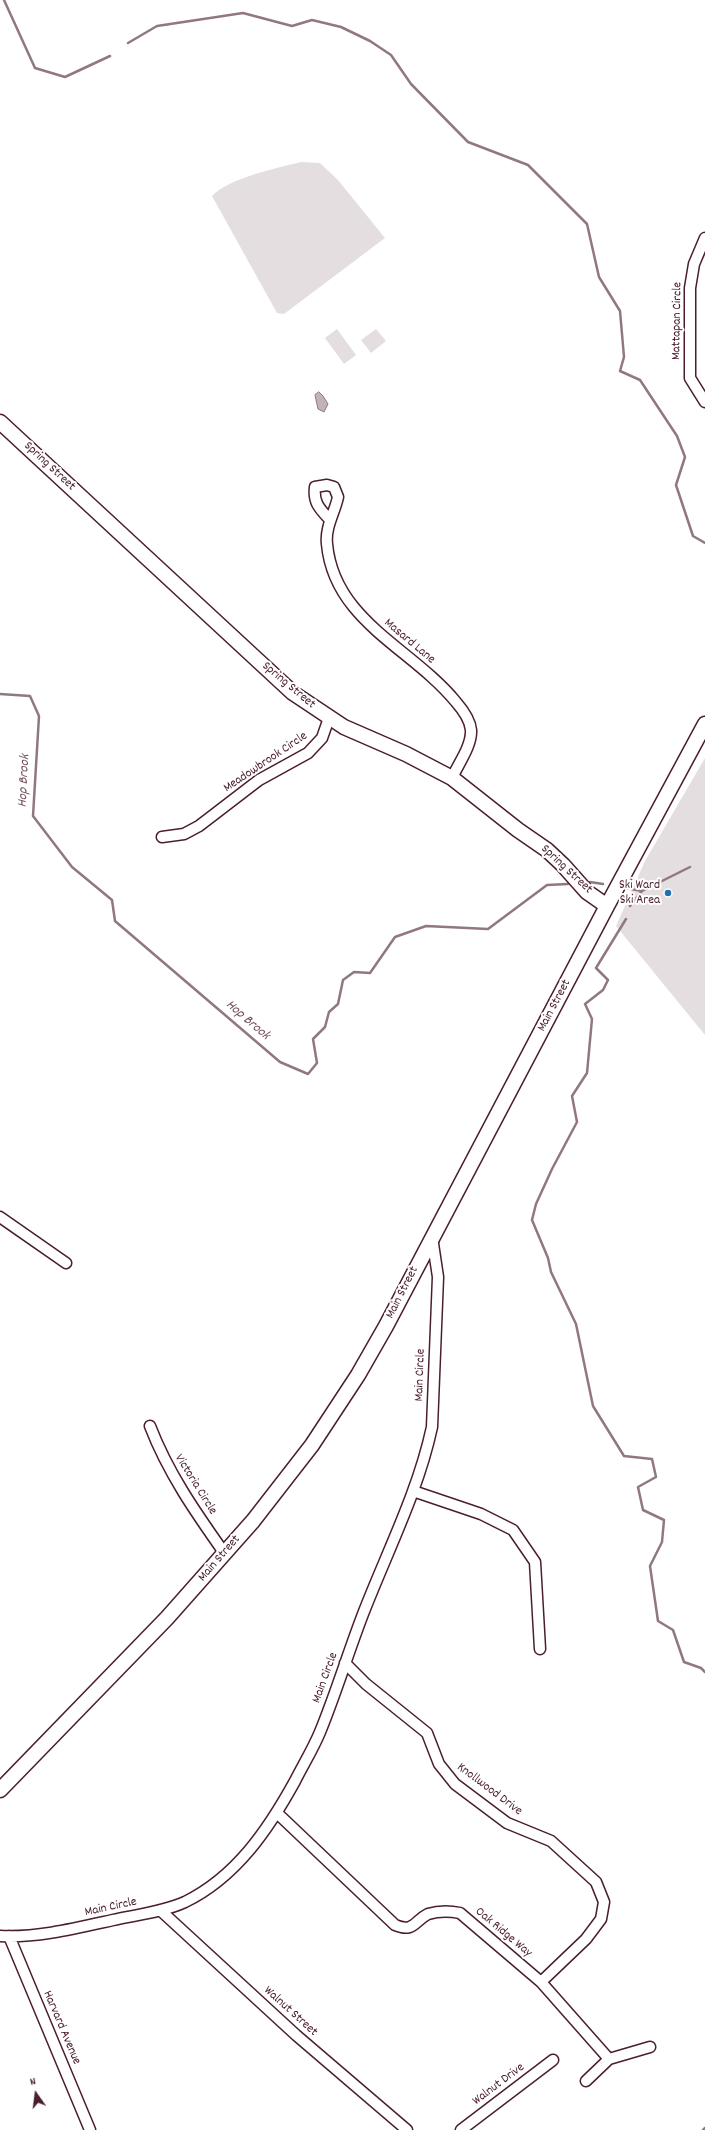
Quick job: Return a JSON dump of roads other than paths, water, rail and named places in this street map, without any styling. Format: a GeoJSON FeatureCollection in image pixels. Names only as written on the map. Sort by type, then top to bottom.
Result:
{"type":"FeatureCollection","features":[{"type":"Feature","properties":{"kind":"main road","name":"Spring Street"},"geometry":{"type":"LineString","coordinates":[[0,422],[293,693],[344,727],[406,754],[452,778],[518,830],[547,850],[563,865],[587,892],[607,906]]}},
{"type":"Feature","properties":{"kind":"main road","name":"Main Street"},"geometry":{"type":"LineString","coordinates":[[0,1790],[134,1652],[225,1554],[312,1445],[358,1375],[386,1326],[607,906],[705,724]]}},
{"type":"Feature","properties":{"kind":"street","name":"Mattapan Circle"},"geometry":{"type":"LineString","coordinates":[[705,238],[694,264],[690,288],[690,378],[705,402]]}},
{"type":"Feature","properties":{"kind":"street","name":"Masard Lane"},"geometry":{"type":"LineString","coordinates":[[330,520],[326,542],[330,565],[343,595],[365,621],[422,668],[450,695],[470,722],[471,732],[469,741],[452,778]]}},
{"type":"Feature","properties":{"kind":"street","name":"Meadowbrook Circle"},"geometry":{"type":"LineString","coordinates":[[162,837],[184,834],[199,826],[259,780],[308,753],[322,738],[329,718]]}},
{"type":"Feature","properties":{"kind":"street"},"geometry":{"type":"LineString","coordinates":[[0,1217],[66,1263]]}},
{"type":"Feature","properties":{"kind":"street","name":"Main Circle"},"geometry":{"type":"LineString","coordinates":[[5,1936],[85,1927],[160,1910],[184,1902],[228,1873],[254,1846],[277,1813],[320,1733],[365,1609],[414,1491],[432,1427],[438,1277],[432,1237]]}},
{"type":"Feature","properties":{"kind":"street","name":"Victoria Circle"},"geometry":{"type":"LineString","coordinates":[[150,1426],[160,1451],[176,1482],[225,1554]]}},
{"type":"Feature","properties":{"kind":"street"},"geometry":{"type":"LineString","coordinates":[[414,1491],[481,1514],[513,1530],[535,1562],[540,1649]]}},
{"type":"Feature","properties":{"kind":"street","name":"Knollwood Drive"},"geometry":{"type":"LineString","coordinates":[[345,1663],[366,1684],[427,1733],[439,1764],[455,1784],[507,1824],[551,1841],[596,1882],[601,1891],[604,1902],[601,1919],[586,1939],[541,1982]]}},
{"type":"Feature","properties":{"kind":"street","name":"Oak Ridge Way"},"geometry":{"type":"LineString","coordinates":[[277,1813],[395,1925],[407,1928],[414,1926],[428,1914],[452,1911],[460,1913],[541,1982],[609,2059]]}},
{"type":"Feature","properties":{"kind":"street","name":"Walnut Street"},"geometry":{"type":"LineString","coordinates":[[160,1910],[296,2035],[407,2130]]}},
{"type":"Feature","properties":{"kind":"street","name":"Harvard Avenue"},"geometry":{"type":"LineString","coordinates":[[5,1936],[90,2130]]}},
{"type":"Feature","properties":{"kind":"street"},"geometry":{"type":"LineString","coordinates":[[586,2081],[609,2059],[650,2047]]}},
{"type":"Feature","properties":{"kind":"street","name":"Walnut Drive"},"geometry":{"type":"LineString","coordinates":[[461,2130],[553,2060]]}},
{"type":"Feature","properties":{"kind":"waterway"},"geometry":{"type":"LineString","coordinates":[[4,0],[35,68],[65,77],[110,56]]}},
{"type":"Feature","properties":{"kind":"waterway"},"geometry":{"type":"LineString","coordinates":[[128,43],[157,26],[243,13],[292,26],[312,20],[341,27],[370,41],[391,55],[411,84],[468,142],[528,165],[587,224],[599,277],[620,311],[624,357],[620,371],[640,380],[677,436],[685,457],[676,485],[693,536],[705,543]]}},
{"type":"Feature","properties":{"kind":"waterway","name":"Hop Brook"},"geometry":{"type":"LineString","coordinates":[[0,694],[30,696],[39,716],[33,816],[72,867],[112,900],[115,921],[280,1062],[308,1074],[317,1063],[313,1039],[325,1027],[329,1012],[338,1004],[343,980],[354,972],[370,973],[395,937],[426,926],[488,929],[547,885],[568,884]]}},
{"type":"Feature","properties":{"kind":"waterway","name":"Hop Brook"},"geometry":{"type":"LineString","coordinates":[[626,888],[642,891],[690,867]]}},
{"type":"Feature","properties":{"kind":"waterway","name":"Hop Brook"},"geometry":{"type":"LineString","coordinates":[[590,882],[603,884]]}},
{"type":"Feature","properties":{"kind":"waterway"},"geometry":{"type":"LineString","coordinates":[[630,906],[642,891]]}},
{"type":"Feature","properties":{"kind":"waterway"},"geometry":{"type":"LineString","coordinates":[[626,919],[596,968],[608,980],[603,990],[585,1004],[592,1019],[587,1073],[572,1096],[577,1122],[552,1169],[536,1204],[532,1220],[548,1258],[551,1272],[576,1324],[593,1406],[624,1456],[652,1459],[656,1477],[638,1487],[643,1510],[664,1520],[662,1542],[650,1566],[658,1621],[673,1630],[684,1662],[701,1668],[705,1672]]}},
{"type":"Feature","properties":{"kind":"place","name":"Ski Ward Ski Area"},"geometry":{"type":"Point","coordinates":[668,893]}}]}
